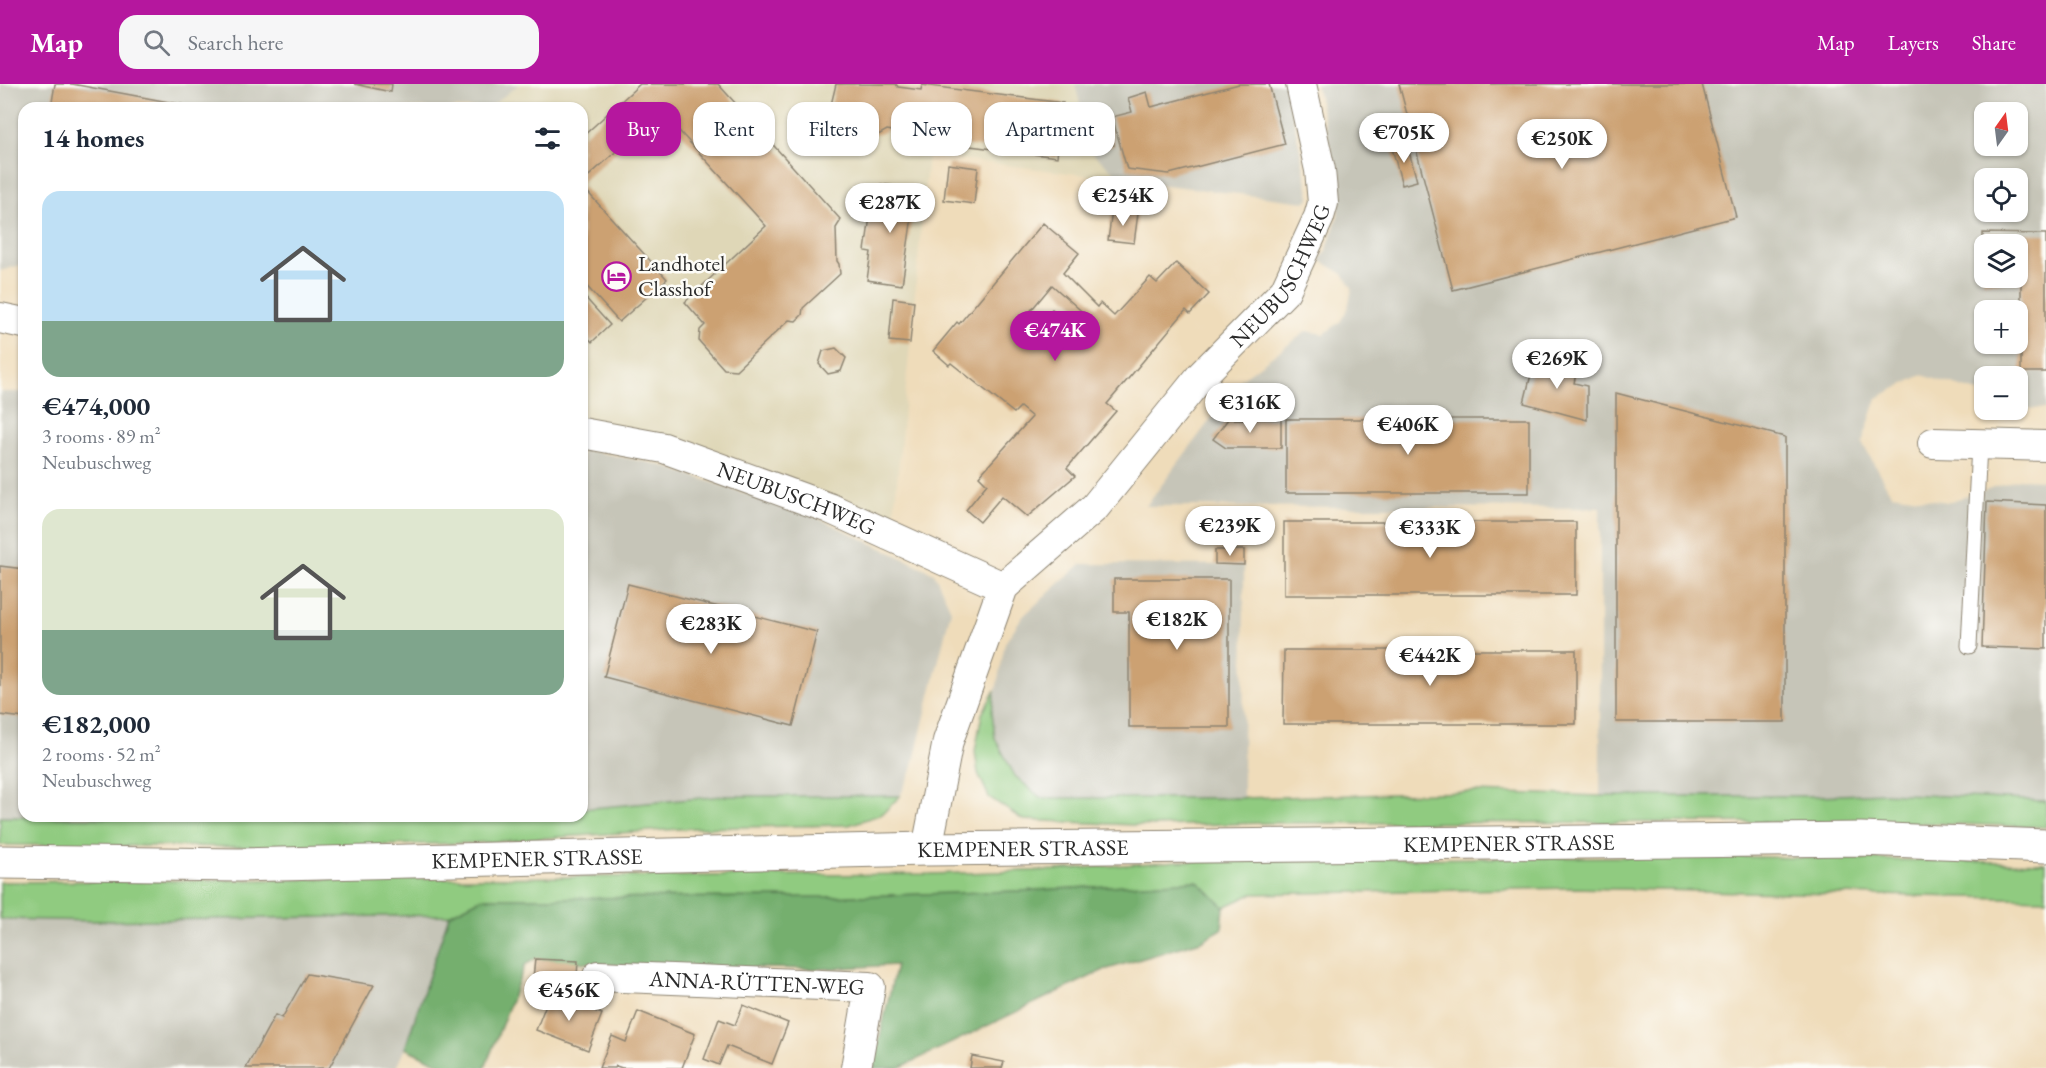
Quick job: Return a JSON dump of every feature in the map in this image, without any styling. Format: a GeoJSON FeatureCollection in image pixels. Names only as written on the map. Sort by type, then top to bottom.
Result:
{"type":"FeatureCollection","features":[{"type":"Feature","properties":{"kind":"main road","name":"KEMPENER STRASSE"},"geometry":{"type":"LineString","coordinates":[[0,862],[239,865],[927,849],[1861,839],[2046,846]]}},
{"type":"Feature","properties":{"kind":"street","name":"NEUBUSCHWEG"},"geometry":{"type":"LineString","coordinates":[[927,849],[948,741],[1003,587],[1095,507],[1201,376],[1285,291],[1319,217],[1323,202],[1321,178],[1301,84]]}},
{"type":"Feature","properties":{"kind":"street"},"geometry":{"type":"LineString","coordinates":[[0,318],[18,322]]}},
{"type":"Feature","properties":{"kind":"street","name":"NEUBUSCHWEG"},"geometry":{"type":"LineString","coordinates":[[588,434],[664,448],[807,500],[1003,587]]}},
{"type":"Feature","properties":{"kind":"street"},"geometry":{"type":"LineString","coordinates":[[1933,443],[2046,446]]}},
{"type":"Feature","properties":{"kind":"street","name":"ANNA-RÜTTEN-WEG"},"geometry":{"type":"LineString","coordinates":[[598,976],[870,987],[856,1068]]}},
{"type":"Feature","properties":{"kind":"lane"},"geometry":{"type":"LineString","coordinates":[[1201,376],[1230,398],[1276,399]]}},
{"type":"Feature","properties":{"kind":"lane"},"geometry":{"type":"LineString","coordinates":[[1969,646],[1979,445]]}},
{"type":"Feature","properties":{"kind":"shaded area"},"geometry":{"type":"Polygon","coordinates":[[[0,84],[519,84],[496,102],[18,102],[18,266],[0,271],[0,84]]]}},
{"type":"Feature","properties":{"kind":"shaded area"},"geometry":{"type":"Polygon","coordinates":[[[519,84],[1075,84],[1079,102],[984,102],[984,156],[1096,156],[1124,180],[936,156],[972,156],[972,102],[891,102],[891,156],[928,156],[893,524],[588,422],[588,102],[496,102],[519,84]]]}},
{"type":"Feature","properties":{"kind":"shaded area"},"geometry":{"type":"Polygon","coordinates":[[[1075,84],[1286,84],[1310,197],[1305,202],[1124,180],[1096,156],[1115,156],[1115,102],[1079,102],[1075,84]]]}},
{"type":"Feature","properties":{"kind":"shaded area"},"geometry":{"type":"Polygon","coordinates":[[[1316,84],[2046,84],[2046,409],[2028,408],[2028,366],[1974,366],[1974,391],[1922,375],[1877,398],[1862,443],[1891,494],[1948,502],[2019,479],[2046,480],[2046,801],[1884,793],[1819,796],[1600,796],[1600,508],[1146,506],[1240,380],[1307,331],[1324,334],[1340,322],[1348,308],[1352,288],[1343,274],[1319,260],[1326,251],[1338,215],[1337,182],[1316,84]]]}},
{"type":"Feature","properties":{"kind":"shaded area"},"geometry":{"type":"Polygon","coordinates":[[[0,392],[18,392],[18,817],[0,817],[0,392]]]}},
{"type":"Feature","properties":{"kind":"shaded area"},"geometry":{"type":"Polygon","coordinates":[[[588,450],[657,464],[814,516],[934,573],[951,610],[911,773],[900,796],[724,796],[588,808],[588,450]]]}},
{"type":"Feature","properties":{"kind":"shaded area"},"geometry":{"type":"Polygon","coordinates":[[[1081,564],[1244,565],[1243,798],[1041,798],[1015,776],[995,737],[992,711],[1005,643],[1022,617],[1081,564]]]}},
{"type":"Feature","properties":{"kind":"shaded area"},"geometry":{"type":"Polygon","coordinates":[[[449,915],[405,1048],[396,1068],[0,1068],[0,919],[98,921],[449,915]]]}},
{"type":"Feature","properties":{"kind":"green space"},"geometry":{"type":"Polygon","coordinates":[[[995,690],[992,711],[995,738],[1015,776],[1041,798],[1243,798],[1474,792],[1600,796],[1819,796],[1884,793],[2046,801],[2046,827],[1895,822],[1265,823],[1155,826],[1023,820],[989,797],[978,773],[975,751],[982,714],[995,690]]]}},
{"type":"Feature","properties":{"kind":"green space"},"geometry":{"type":"Polygon","coordinates":[[[724,796],[900,796],[882,814],[849,825],[695,828],[474,843],[291,847],[0,845],[0,817],[18,817],[18,822],[588,822],[588,808],[724,796]]]}},
{"type":"Feature","properties":{"kind":"green space"},"geometry":{"type":"Polygon","coordinates":[[[1713,856],[2046,863],[2046,899],[1574,888],[1252,894],[1224,907],[1197,881],[1021,891],[827,897],[482,898],[449,915],[98,921],[0,919],[0,882],[930,874],[1055,870],[1179,861],[1713,856]]]}},
{"type":"Feature","properties":{"kind":"green space"},"geometry":{"type":"Polygon","coordinates":[[[1197,881],[1224,907],[1222,929],[1201,941],[1104,970],[899,1068],[873,1068],[896,965],[821,969],[631,966],[535,959],[525,965],[485,1068],[448,1068],[405,1048],[449,915],[482,898],[827,897],[1021,891],[1197,881]]]}},
{"type":"Feature","properties":{"kind":"building"},"geometry":{"type":"Polygon","coordinates":[[[55,84],[72,84],[169,102],[52,102],[55,84]]]}},
{"type":"Feature","properties":{"kind":"building"},"geometry":{"type":"Polygon","coordinates":[[[354,84],[392,84],[391,92],[354,84]]]}},
{"type":"Feature","properties":{"kind":"building"},"geometry":{"type":"Polygon","coordinates":[[[640,84],[718,84],[734,102],[693,102],[693,146],[681,133],[681,102],[620,102],[640,84]]]}},
{"type":"Feature","properties":{"kind":"building"},"geometry":{"type":"Polygon","coordinates":[[[836,84],[896,84],[898,87],[921,90],[922,85],[1055,102],[984,102],[984,148],[972,146],[972,102],[891,102],[891,131],[879,134],[879,102],[832,102],[836,84]]]}},
{"type":"Feature","properties":{"kind":"building"},"geometry":{"type":"Polygon","coordinates":[[[1239,84],[1269,84],[1285,144],[1169,174],[1127,169],[1115,127],[1115,116],[1132,112],[1128,98],[1147,92],[1151,107],[1239,84]]]}},
{"type":"Feature","properties":{"kind":"building"},"geometry":{"type":"Polygon","coordinates":[[[1399,84],[1702,84],[1736,217],[1453,290],[1399,84]]]}},
{"type":"Feature","properties":{"kind":"building"},"geometry":{"type":"Polygon","coordinates":[[[606,115],[606,156],[611,156],[588,177],[588,132],[606,115]]]}},
{"type":"Feature","properties":{"kind":"building"},"geometry":{"type":"Polygon","coordinates":[[[1407,144],[1417,181],[1402,185],[1392,148],[1407,144]]]}},
{"type":"Feature","properties":{"kind":"building"},"geometry":{"type":"Polygon","coordinates":[[[775,147],[841,220],[836,228],[837,261],[840,274],[803,308],[802,315],[796,321],[789,320],[736,370],[724,369],[699,341],[700,330],[705,325],[685,302],[766,226],[702,156],[775,156],[775,147]]]}},
{"type":"Feature","properties":{"kind":"building"},"geometry":{"type":"Polygon","coordinates":[[[948,164],[978,168],[974,204],[944,200],[948,164]]]}},
{"type":"Feature","properties":{"kind":"building"},"geometry":{"type":"Polygon","coordinates":[[[881,184],[916,189],[902,285],[867,280],[871,252],[865,251],[871,210],[877,211],[881,184]]]}},
{"type":"Feature","properties":{"kind":"building"},"geometry":{"type":"Polygon","coordinates":[[[588,193],[667,279],[619,322],[588,288],[588,193]]]}},
{"type":"Feature","properties":{"kind":"building"},"geometry":{"type":"Polygon","coordinates":[[[1112,211],[1138,213],[1134,243],[1108,240],[1112,211]]]}},
{"type":"Feature","properties":{"kind":"building"},"geometry":{"type":"Polygon","coordinates":[[[1043,223],[1079,253],[1063,273],[1097,307],[1100,303],[1114,316],[1150,277],[1157,283],[1176,263],[1209,294],[1190,314],[1186,310],[1107,404],[1116,411],[1067,468],[1075,476],[1027,517],[1002,496],[980,522],[966,510],[987,484],[979,476],[1032,417],[1020,407],[1014,413],[933,351],[957,322],[959,324],[1043,223]],[[1052,285],[1013,332],[1024,341],[1052,309],[1084,336],[1096,324],[1052,285]]]}},
{"type":"Feature","properties":{"kind":"building"},"geometry":{"type":"Polygon","coordinates":[[[1983,233],[2046,234],[2046,372],[2028,372],[2028,366],[2021,366],[2021,354],[2028,354],[2028,300],[2021,300],[2021,288],[2028,288],[2028,234],[1983,233]]]}},
{"type":"Feature","properties":{"kind":"building"},"geometry":{"type":"Polygon","coordinates":[[[893,298],[914,301],[910,343],[889,341],[893,298]]]}},
{"type":"Feature","properties":{"kind":"building"},"geometry":{"type":"Polygon","coordinates":[[[588,301],[610,325],[592,342],[588,338],[588,301]]]}},
{"type":"Feature","properties":{"kind":"building"},"geometry":{"type":"Polygon","coordinates":[[[836,348],[846,358],[841,371],[828,374],[819,364],[823,351],[836,348]]]}},
{"type":"Feature","properties":{"kind":"building"},"geometry":{"type":"Polygon","coordinates":[[[1535,358],[1577,369],[1574,383],[1587,386],[1587,420],[1524,403],[1535,358]]]}},
{"type":"Feature","properties":{"kind":"building"},"geometry":{"type":"Polygon","coordinates":[[[1616,393],[1785,437],[1785,722],[1616,722],[1616,393]]]}},
{"type":"Feature","properties":{"kind":"building"},"geometry":{"type":"Polygon","coordinates":[[[1228,419],[1281,419],[1281,448],[1226,448],[1213,439],[1228,419]]]}},
{"type":"Feature","properties":{"kind":"building"},"geometry":{"type":"Polygon","coordinates":[[[1286,419],[1529,419],[1529,493],[1286,493],[1286,419]]]}},
{"type":"Feature","properties":{"kind":"building"},"geometry":{"type":"Polygon","coordinates":[[[1987,502],[2046,505],[2046,649],[1982,647],[1987,502]]]}},
{"type":"Feature","properties":{"kind":"building"},"geometry":{"type":"Polygon","coordinates":[[[1284,522],[1576,522],[1576,595],[1284,595],[1284,522]]]}},
{"type":"Feature","properties":{"kind":"building"},"geometry":{"type":"Polygon","coordinates":[[[1215,550],[1244,550],[1244,565],[1215,564],[1215,550]]]}},
{"type":"Feature","properties":{"kind":"building"},"geometry":{"type":"Polygon","coordinates":[[[0,566],[18,568],[18,717],[0,715],[0,566]]]}},
{"type":"Feature","properties":{"kind":"building"},"geometry":{"type":"Polygon","coordinates":[[[1114,579],[1229,579],[1229,727],[1129,727],[1129,612],[1114,612],[1114,579]]]}},
{"type":"Feature","properties":{"kind":"building"},"geometry":{"type":"Polygon","coordinates":[[[628,584],[817,632],[793,726],[604,677],[628,584]]]}},
{"type":"Feature","properties":{"kind":"building"},"geometry":{"type":"Polygon","coordinates":[[[1284,650],[1576,650],[1576,724],[1283,724],[1284,650]]]}},
{"type":"Feature","properties":{"kind":"building"},"geometry":{"type":"Polygon","coordinates":[[[535,959],[578,961],[576,991],[532,988],[535,959]]]}},
{"type":"Feature","properties":{"kind":"building"},"geometry":{"type":"Polygon","coordinates":[[[307,974],[374,985],[329,1068],[246,1068],[275,1015],[282,1018],[307,974]]]}},
{"type":"Feature","properties":{"kind":"building"},"geometry":{"type":"Polygon","coordinates":[[[550,994],[602,1014],[588,1050],[536,1030],[550,994]]]}},
{"type":"Feature","properties":{"kind":"building"},"geometry":{"type":"Polygon","coordinates":[[[743,1005],[788,1023],[772,1064],[727,1046],[719,1065],[704,1059],[719,1019],[735,1025],[743,1005]]]}},
{"type":"Feature","properties":{"kind":"building"},"geometry":{"type":"Polygon","coordinates":[[[638,1011],[695,1034],[682,1068],[622,1068],[616,1066],[615,1068],[599,1068],[612,1036],[626,1042],[638,1011]]]}},
{"type":"Feature","properties":{"kind":"building"},"geometry":{"type":"Polygon","coordinates":[[[972,1056],[1004,1062],[1002,1068],[970,1068],[972,1056]]]}},
{"type":"Feature","properties":{"kind":"place","name":"Landhotel Classhof"},"geometry":{"type":"Point","coordinates":[617,276]}}]}
